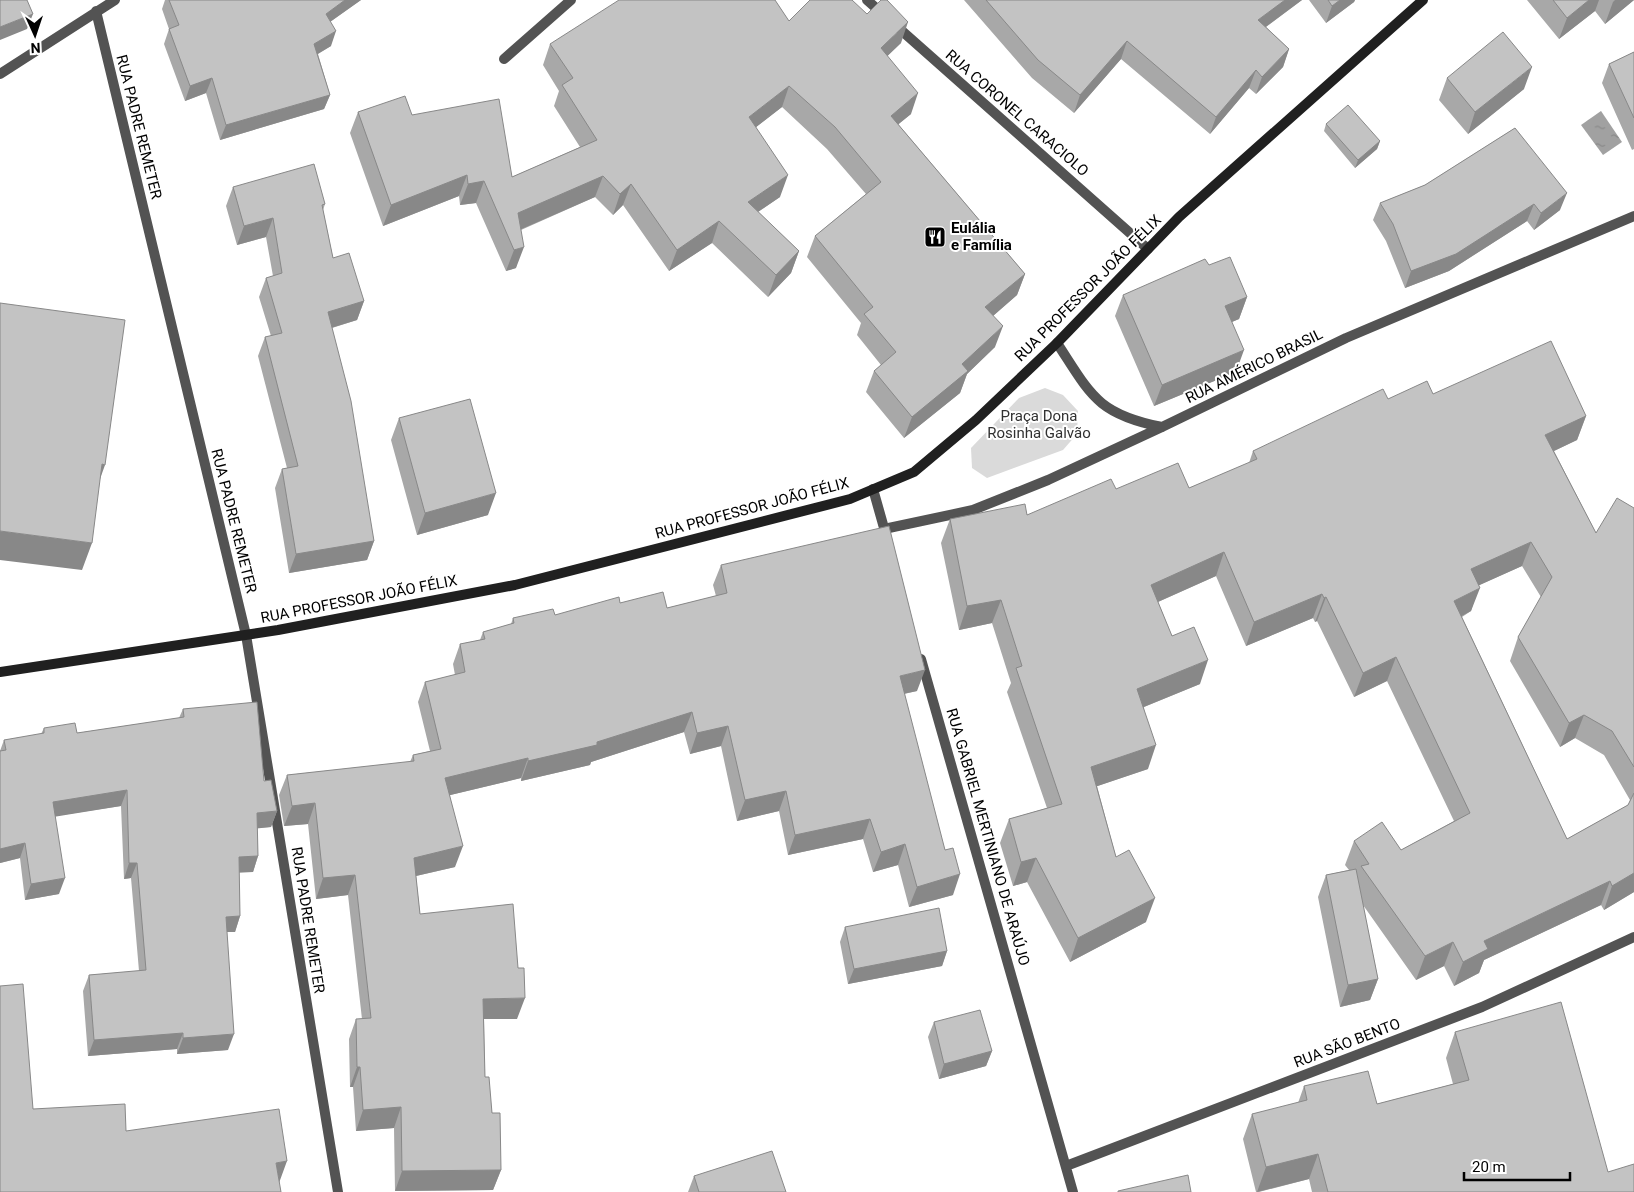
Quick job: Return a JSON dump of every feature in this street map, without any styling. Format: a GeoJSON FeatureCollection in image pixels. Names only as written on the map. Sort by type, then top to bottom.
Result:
{"type":"FeatureCollection","features":[{"type":"Feature","properties":{"kind":"street"},"geometry":{"type":"LineString","coordinates":[[0,74],[115,0]]}},
{"type":"Feature","properties":{"kind":"street"},"geometry":{"type":"LineString","coordinates":[[504,60],[571,0]]}},
{"type":"Feature","properties":{"kind":"street","name":"RUA CORONEL CARACIOLO"},"geometry":{"type":"LineString","coordinates":[[867,0],[1148,249]]}},
{"type":"Feature","properties":{"kind":"street","name":"RUA PROFESSOR JOÃO FÉLIX"},"geometry":{"type":"LineString","coordinates":[[0,672],[246,635],[515,585],[850,500],[914,472],[976,420],[1057,343],[1200,197],[1423,0]]}},
{"type":"Feature","properties":{"kind":"street","name":"RUA PADRE REMETER"},"geometry":{"type":"LineString","coordinates":[[96,12],[246,635],[338,1192]]}},
{"type":"Feature","properties":{"kind":"street","name":"RUA AMÉRICO BRASIL"},"geometry":{"type":"LineString","coordinates":[[884,529],[973,510],[1048,480],[1346,338],[1634,216]]}},
{"type":"Feature","properties":{"kind":"street"},"geometry":{"type":"LineString","coordinates":[[1057,343],[1089,393],[1111,411],[1139,423],[1162,427]]}},
{"type":"Feature","properties":{"kind":"street"},"geometry":{"type":"LineString","coordinates":[[873,490],[890,548]]}},
{"type":"Feature","properties":{"kind":"street","name":"RUA GABRIEL MERTINIANO DE ARAÚJO"},"geometry":{"type":"LineString","coordinates":[[920,652],[1073,1192]]}},
{"type":"Feature","properties":{"kind":"street","name":"RUA SÃO BENTO"},"geometry":{"type":"LineString","coordinates":[[1066,1166],[1482,1007],[1634,937]]}},
{"type":"Feature","properties":{"kind":"green space","name":"Praça Dona Rosinha Galvão"},"geometry":{"type":"Polygon","coordinates":[[[1045,388],[1063,395],[1078,411],[1077,434],[1063,450],[987,478],[972,468],[971,448],[1019,398],[1045,388]]]}},
{"type":"Feature","properties":{"kind":"water"},"geometry":{"type":"Polygon","coordinates":[[[1601,111],[1622,142],[1603,155],[1581,125],[1601,111]]]}},
{"type":"Feature","properties":{"kind":"building"},"geometry":{"type":"Polygon","coordinates":[[[0,0],[27,0],[33,14],[0,27],[0,0]]]}},
{"type":"Feature","properties":{"kind":"building"},"geometry":{"type":"Polygon","coordinates":[[[169,0],[345,0],[326,14],[336,31],[314,44],[330,95],[226,125],[212,78],[190,86],[169,29],[179,25],[169,0]]]}},
{"type":"Feature","properties":{"kind":"building"},"geometry":{"type":"Polygon","coordinates":[[[619,0],[775,0],[789,21],[810,0],[852,0],[867,14],[881,0],[887,0],[908,22],[881,48],[918,93],[891,116],[1025,274],[985,307],[1003,326],[962,364],[968,371],[912,417],[874,371],[896,352],[864,314],[873,307],[815,236],[881,182],[835,127],[789,86],[749,117],[788,175],[748,202],[799,251],[776,275],[719,221],[677,250],[631,184],[620,194],[603,176],[518,213],[524,247],[514,250],[484,181],[468,184],[467,175],[391,205],[358,112],[405,96],[412,115],[499,99],[512,177],[597,140],[562,85],[573,78],[550,44],[619,0]]]}},
{"type":"Feature","properties":{"kind":"building"},"geometry":{"type":"Polygon","coordinates":[[[986,0],[1285,0],[1258,20],[1289,49],[1262,77],[1256,70],[1216,117],[1127,41],[1080,95],[1038,60],[986,0]]]}},
{"type":"Feature","properties":{"kind":"building"},"geometry":{"type":"Polygon","coordinates":[[[1328,0],[1340,0],[1332,6],[1328,0]]]}},
{"type":"Feature","properties":{"kind":"building"},"geometry":{"type":"Polygon","coordinates":[[[1553,0],[1589,0],[1567,18],[1553,0]]]}},
{"type":"Feature","properties":{"kind":"building"},"geometry":{"type":"Polygon","coordinates":[[[1503,32],[1532,67],[1475,112],[1447,78],[1503,32]]]}},
{"type":"Feature","properties":{"kind":"building"},"geometry":{"type":"Polygon","coordinates":[[[1634,52],[1634,118],[1609,64],[1634,52]]]}},
{"type":"Feature","properties":{"kind":"building"},"geometry":{"type":"Polygon","coordinates":[[[1348,105],[1380,141],[1358,160],[1326,124],[1348,105]]]}},
{"type":"Feature","properties":{"kind":"building"},"geometry":{"type":"Polygon","coordinates":[[[1515,128],[1567,193],[1541,213],[1534,204],[1456,254],[1411,271],[1393,224],[1380,203],[1425,185],[1515,128]]]}},
{"type":"Feature","properties":{"kind":"building"},"geometry":{"type":"Polygon","coordinates":[[[314,164],[325,204],[322,205],[333,258],[349,253],[364,301],[328,312],[351,401],[374,541],[296,554],[282,469],[298,466],[265,337],[282,333],[266,278],[282,273],[273,218],[244,226],[233,187],[314,164]]]}},
{"type":"Feature","properties":{"kind":"building"},"geometry":{"type":"Polygon","coordinates":[[[1230,257],[1247,297],[1225,306],[1244,350],[1162,385],[1123,295],[1205,259],[1209,265],[1230,257]]]}},
{"type":"Feature","properties":{"kind":"building"},"geometry":{"type":"Polygon","coordinates":[[[0,303],[125,320],[105,465],[102,464],[92,543],[0,531],[0,303]]]}},
{"type":"Feature","properties":{"kind":"building"},"geometry":{"type":"Polygon","coordinates":[[[1551,341],[1586,416],[1545,435],[1596,533],[1617,498],[1634,508],[1634,767],[1612,731],[1584,715],[1569,723],[1518,637],[1552,577],[1531,542],[1471,569],[1480,588],[1454,601],[1567,839],[1628,805],[1634,793],[1634,873],[1612,886],[1610,881],[1484,941],[1488,949],[1463,962],[1453,942],[1425,956],[1361,866],[1369,864],[1354,841],[1382,822],[1401,850],[1470,813],[1396,657],[1363,673],[1326,597],[1324,598],[1322,594],[1254,622],[1224,552],[1151,585],[1172,636],[1194,627],[1208,660],[1137,689],[1156,745],[1091,767],[1116,857],[1129,850],[1155,898],[1078,938],[1036,858],[1021,862],[1009,819],[1062,804],[1016,668],[1022,666],[1001,600],[967,606],[950,519],[1025,504],[1027,515],[1111,479],[1116,489],[1178,463],[1189,488],[1257,459],[1253,451],[1383,389],[1388,399],[1427,381],[1433,394],[1551,341]]]}},
{"type":"Feature","properties":{"kind":"building"},"geometry":{"type":"Polygon","coordinates":[[[470,399],[496,493],[425,513],[399,418],[470,399]]]}},
{"type":"Feature","properties":{"kind":"building"},"geometry":{"type":"Polygon","coordinates":[[[889,526],[925,670],[900,676],[945,850],[953,848],[960,874],[917,887],[905,844],[881,852],[870,819],[795,835],[786,791],[745,800],[728,726],[697,733],[692,712],[597,742],[597,745],[528,761],[528,758],[445,778],[463,846],[414,858],[420,914],[513,904],[518,968],[524,968],[525,998],[483,999],[485,1077],[489,1077],[492,1113],[500,1113],[501,1170],[402,1171],[401,1107],[363,1110],[360,1067],[357,1067],[356,1019],[371,1018],[355,875],[323,878],[315,803],[292,806],[287,775],[414,761],[413,755],[441,749],[425,682],[465,672],[460,644],[485,639],[483,632],[514,623],[513,618],[553,609],[555,615],[619,597],[620,603],[663,592],[667,608],[727,593],[721,565],[889,526]]]}},
{"type":"Feature","properties":{"kind":"building"},"geometry":{"type":"Polygon","coordinates":[[[257,702],[264,781],[271,780],[277,811],[257,813],[258,856],[239,857],[240,916],[226,917],[234,1034],[183,1038],[183,1033],[94,1040],[89,975],[146,970],[137,863],[129,863],[127,790],[53,802],[65,878],[31,884],[25,843],[0,849],[0,751],[6,750],[4,740],[44,733],[44,728],[75,723],[77,733],[184,717],[183,709],[257,702]]]}},
{"type":"Feature","properties":{"kind":"building"},"geometry":{"type":"Polygon","coordinates":[[[1356,869],[1378,979],[1348,985],[1326,875],[1356,869]]]}},
{"type":"Feature","properties":{"kind":"building"},"geometry":{"type":"Polygon","coordinates":[[[939,908],[947,951],[854,969],[845,927],[939,908]]]}},
{"type":"Feature","properties":{"kind":"building"},"geometry":{"type":"Polygon","coordinates":[[[23,984],[33,1109],[125,1104],[126,1131],[279,1109],[287,1161],[276,1163],[281,1192],[0,1192],[0,986],[23,984]]]}},
{"type":"Feature","properties":{"kind":"building"},"geometry":{"type":"Polygon","coordinates":[[[1561,1002],[1608,1172],[1634,1164],[1634,1192],[1328,1192],[1318,1154],[1266,1167],[1252,1114],[1307,1100],[1304,1086],[1368,1071],[1377,1104],[1469,1080],[1455,1032],[1561,1002]]]}},
{"type":"Feature","properties":{"kind":"building"},"geometry":{"type":"Polygon","coordinates":[[[980,1010],[992,1051],[944,1064],[934,1022],[980,1010]]]}},
{"type":"Feature","properties":{"kind":"building"},"geometry":{"type":"Polygon","coordinates":[[[772,1151],[786,1192],[699,1192],[694,1176],[772,1151]]]}},
{"type":"Feature","properties":{"kind":"building"},"geometry":{"type":"Polygon","coordinates":[[[1188,1175],[1191,1192],[1118,1192],[1118,1191],[1188,1175]]]}},
{"type":"Feature","properties":{"kind":"place","name":"Eulália e Família"},"geometry":{"type":"Point","coordinates":[935,237]}}]}
